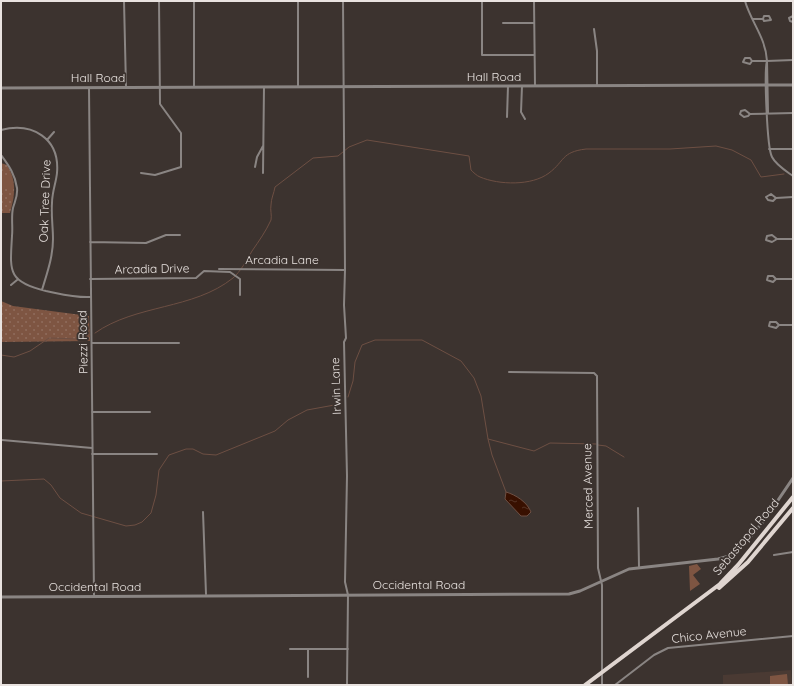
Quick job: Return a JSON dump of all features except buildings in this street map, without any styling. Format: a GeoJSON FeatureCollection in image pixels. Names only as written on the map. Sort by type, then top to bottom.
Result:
{"type":"FeatureCollection","features":[{"type":"Feature","properties":{"kind":"main road","name":"Sebastopol Road"},"geometry":{"type":"LineString","coordinates":[[696,604],[734,569],[793,497]]}},
{"type":"Feature","properties":{"kind":"main road","name":"Sebastopol Road"},"geometry":{"type":"LineString","coordinates":[[585,685],[724,584],[744,566],[793,508]]}},
{"type":"Feature","properties":{"kind":"street"},"geometry":{"type":"LineString","coordinates":[[124,1],[126,87]]}},
{"type":"Feature","properties":{"kind":"street"},"geometry":{"type":"LineString","coordinates":[[141,173],[155,175],[181,167],[181,133],[160,104],[159,1]]}},
{"type":"Feature","properties":{"kind":"street"},"geometry":{"type":"LineString","coordinates":[[194,1],[194,87]]}},
{"type":"Feature","properties":{"kind":"street"},"geometry":{"type":"LineString","coordinates":[[298,1],[298,86]]}},
{"type":"Feature","properties":{"kind":"street","name":"Irwin Lane"},"geometry":{"type":"LineString","coordinates":[[343,1],[344,305],[346,338],[344,342],[347,476],[345,582],[348,595],[348,685]]}},
{"type":"Feature","properties":{"kind":"street"},"geometry":{"type":"LineString","coordinates":[[482,1],[482,55],[534,55]]}},
{"type":"Feature","properties":{"kind":"street"},"geometry":{"type":"LineString","coordinates":[[534,1],[535,86]]}},
{"type":"Feature","properties":{"kind":"street"},"geometry":{"type":"LineString","coordinates":[[745,1],[765,45],[767,61],[769,149],[772,157],[779,166],[793,176]]}},
{"type":"Feature","properties":{"kind":"street"},"geometry":{"type":"LineString","coordinates":[[793,16],[789,18],[790,21],[793,22]]}},
{"type":"Feature","properties":{"kind":"street"},"geometry":{"type":"LineString","coordinates":[[752,19],[763,19]]}},
{"type":"Feature","properties":{"kind":"street"},"geometry":{"type":"LineString","coordinates":[[504,23],[534,23]]}},
{"type":"Feature","properties":{"kind":"street"},"geometry":{"type":"LineString","coordinates":[[594,29],[598,86]]}},
{"type":"Feature","properties":{"kind":"street"},"geometry":{"type":"LineString","coordinates":[[752,61],[793,60]]}},
{"type":"Feature","properties":{"kind":"street","name":"Hall Road"},"geometry":{"type":"LineString","coordinates":[[1,88],[793,85]]}},
{"type":"Feature","properties":{"kind":"street"},"geometry":{"type":"LineString","coordinates":[[263,173],[264,86]]}},
{"type":"Feature","properties":{"kind":"street"},"geometry":{"type":"LineString","coordinates":[[507,117],[508,86]]}},
{"type":"Feature","properties":{"kind":"street"},"geometry":{"type":"LineString","coordinates":[[522,86],[522,112],[525,119]]}},
{"type":"Feature","properties":{"kind":"street","name":"Piezzi Road"},"geometry":{"type":"LineString","coordinates":[[89,87],[94,596]]}},
{"type":"Feature","properties":{"kind":"street"},"geometry":{"type":"LineString","coordinates":[[750,114],[745,110],[740,114],[742,117],[746,117],[750,114],[793,114]]}},
{"type":"Feature","properties":{"kind":"street","name":"Oak Tree Drive"},"geometry":{"type":"LineString","coordinates":[[1,130],[12,127],[27,128],[38,132],[54,149],[57,162],[57,173],[52,198],[52,253],[42,290]]}},
{"type":"Feature","properties":{"kind":"street"},"geometry":{"type":"LineString","coordinates":[[47,140],[54,132]]}},
{"type":"Feature","properties":{"kind":"street"},"geometry":{"type":"LineString","coordinates":[[255,167],[257,156],[264,144]]}},
{"type":"Feature","properties":{"kind":"street"},"geometry":{"type":"LineString","coordinates":[[769,149],[793,149]]}},
{"type":"Feature","properties":{"kind":"street"},"geometry":{"type":"LineString","coordinates":[[1,156],[2,160],[15,177],[17,189],[12,217],[10,256],[12,269],[17,280],[26,286],[42,290],[78,298],[91,297]]}},
{"type":"Feature","properties":{"kind":"street"},"geometry":{"type":"LineString","coordinates":[[776,198],[773,194],[768,194],[766,197],[768,201],[773,201],[776,198],[793,197]]}},
{"type":"Feature","properties":{"kind":"street"},"geometry":{"type":"LineString","coordinates":[[90,242],[146,243],[166,235],[180,235]]}},
{"type":"Feature","properties":{"kind":"street"},"geometry":{"type":"LineString","coordinates":[[777,239],[772,235],[767,236],[766,240],[772,242],[777,239],[793,239]]}},
{"type":"Feature","properties":{"kind":"street","name":"Arcadia Lane"},"geometry":{"type":"LineString","coordinates":[[219,269],[345,270]]}},
{"type":"Feature","properties":{"kind":"street","name":"Arcadia Drive"},"geometry":{"type":"LineString","coordinates":[[90,279],[196,278],[204,271],[230,272],[240,279],[240,295]]}},
{"type":"Feature","properties":{"kind":"street"},"geometry":{"type":"LineString","coordinates":[[776,279],[773,276],[768,276],[767,280],[773,282],[776,279],[793,278]]}},
{"type":"Feature","properties":{"kind":"street"},"geometry":{"type":"LineString","coordinates":[[11,285],[17,280]]}},
{"type":"Feature","properties":{"kind":"street"},"geometry":{"type":"LineString","coordinates":[[779,325],[770,322],[769,326],[773,328],[779,325],[793,325]]}},
{"type":"Feature","properties":{"kind":"street"},"geometry":{"type":"LineString","coordinates":[[92,343],[179,343]]}},
{"type":"Feature","properties":{"kind":"street","name":"Merced Avenue"},"geometry":{"type":"LineString","coordinates":[[509,372],[594,373],[597,376],[598,569],[601,581],[602,685]]}},
{"type":"Feature","properties":{"kind":"street"},"geometry":{"type":"LineString","coordinates":[[92,412],[150,412]]}},
{"type":"Feature","properties":{"kind":"street"},"geometry":{"type":"LineString","coordinates":[[2,440],[92,448]]}},
{"type":"Feature","properties":{"kind":"street"},"geometry":{"type":"LineString","coordinates":[[92,454],[157,454]]}},
{"type":"Feature","properties":{"kind":"street","name":"Occidental Road"},"geometry":{"type":"LineString","coordinates":[[1,597],[206,594],[563,595],[580,591],[626,570],[639,567],[718,559],[733,555],[745,544],[770,513],[793,478]]}},
{"type":"Feature","properties":{"kind":"street"},"geometry":{"type":"LineString","coordinates":[[638,508],[639,567]]}},
{"type":"Feature","properties":{"kind":"street"},"geometry":{"type":"LineString","coordinates":[[203,512],[206,594]]}},
{"type":"Feature","properties":{"kind":"street"},"geometry":{"type":"LineString","coordinates":[[774,555],[793,552]]}},
{"type":"Feature","properties":{"kind":"street","name":"Chico Avenue"},"geometry":{"type":"LineString","coordinates":[[615,685],[660,651],[668,648],[793,636]]}},
{"type":"Feature","properties":{"kind":"street"},"geometry":{"type":"LineString","coordinates":[[290,649],[348,649]]}},
{"type":"Feature","properties":{"kind":"street"},"geometry":{"type":"LineString","coordinates":[[308,649],[308,677]]}},
{"type":"Feature","properties":{"kind":"shaded area"},"geometry":{"type":"Polygon","coordinates":[[[1,163],[7,165],[14,182],[14,194],[10,213],[1,213],[1,163]]]}},
{"type":"Feature","properties":{"kind":"shaded area"},"geometry":{"type":"Polygon","coordinates":[[[2,176],[12,176],[12,187],[2,187],[2,176]]]}},
{"type":"Feature","properties":{"kind":"shaded area"},"geometry":{"type":"Polygon","coordinates":[[[1,301],[13,306],[89,316],[90,341],[1,342],[1,301]]]}},
{"type":"Feature","properties":{"kind":"shaded area"},"geometry":{"type":"Polygon","coordinates":[[[697,564],[701,569],[693,575],[700,584],[690,591],[689,566],[697,564]]]}},
{"type":"Feature","properties":{"kind":"shaded area"},"geometry":{"type":"Polygon","coordinates":[[[791,670],[792,685],[723,685],[723,675],[791,670]]]}},
{"type":"Feature","properties":{"kind":"shaded area"},"geometry":{"type":"Polygon","coordinates":[[[787,674],[788,685],[770,685],[770,676],[787,674]]]}},
{"type":"Feature","properties":{"kind":"water"},"geometry":{"type":"Polygon","coordinates":[[[506,492],[521,499],[531,512],[527,516],[521,516],[505,499],[506,492]]]}},
{"type":"Feature","properties":{"kind":"waterway"},"geometry":{"type":"LineString","coordinates":[[95,333],[128,317],[200,296],[233,278],[243,266],[271,220],[271,203],[275,187],[313,158],[338,156],[349,147],[367,140],[469,156],[471,170],[476,175],[488,180],[506,183],[525,182],[542,177],[554,169],[572,152],[586,149],[670,149],[716,146],[732,150],[751,160],[761,177],[784,174]]}},
{"type":"Feature","properties":{"kind":"waterway"},"geometry":{"type":"LineString","coordinates":[[1,355],[14,357],[30,351],[49,338],[78,339],[90,335]]}},
{"type":"Feature","properties":{"kind":"waterway"},"geometry":{"type":"LineString","coordinates":[[348,397],[353,381],[355,362],[362,345],[375,340],[422,340],[461,361],[474,378],[481,396],[488,439],[534,451],[550,443],[596,444]]}},
{"type":"Feature","properties":{"kind":"waterway"},"geometry":{"type":"LineString","coordinates":[[1,481],[44,479],[51,485],[60,498],[81,513],[126,526],[135,525],[142,522],[151,513],[156,495],[159,470],[169,455],[186,449],[193,449],[203,454],[216,455],[275,431],[288,420],[307,410],[340,404]]}},
{"type":"Feature","properties":{"kind":"waterway"},"geometry":{"type":"LineString","coordinates":[[488,439],[492,455],[506,492]]}},
{"type":"Feature","properties":{"kind":"waterway"},"geometry":{"type":"LineString","coordinates":[[598,445],[606,446],[624,457]]}}]}
